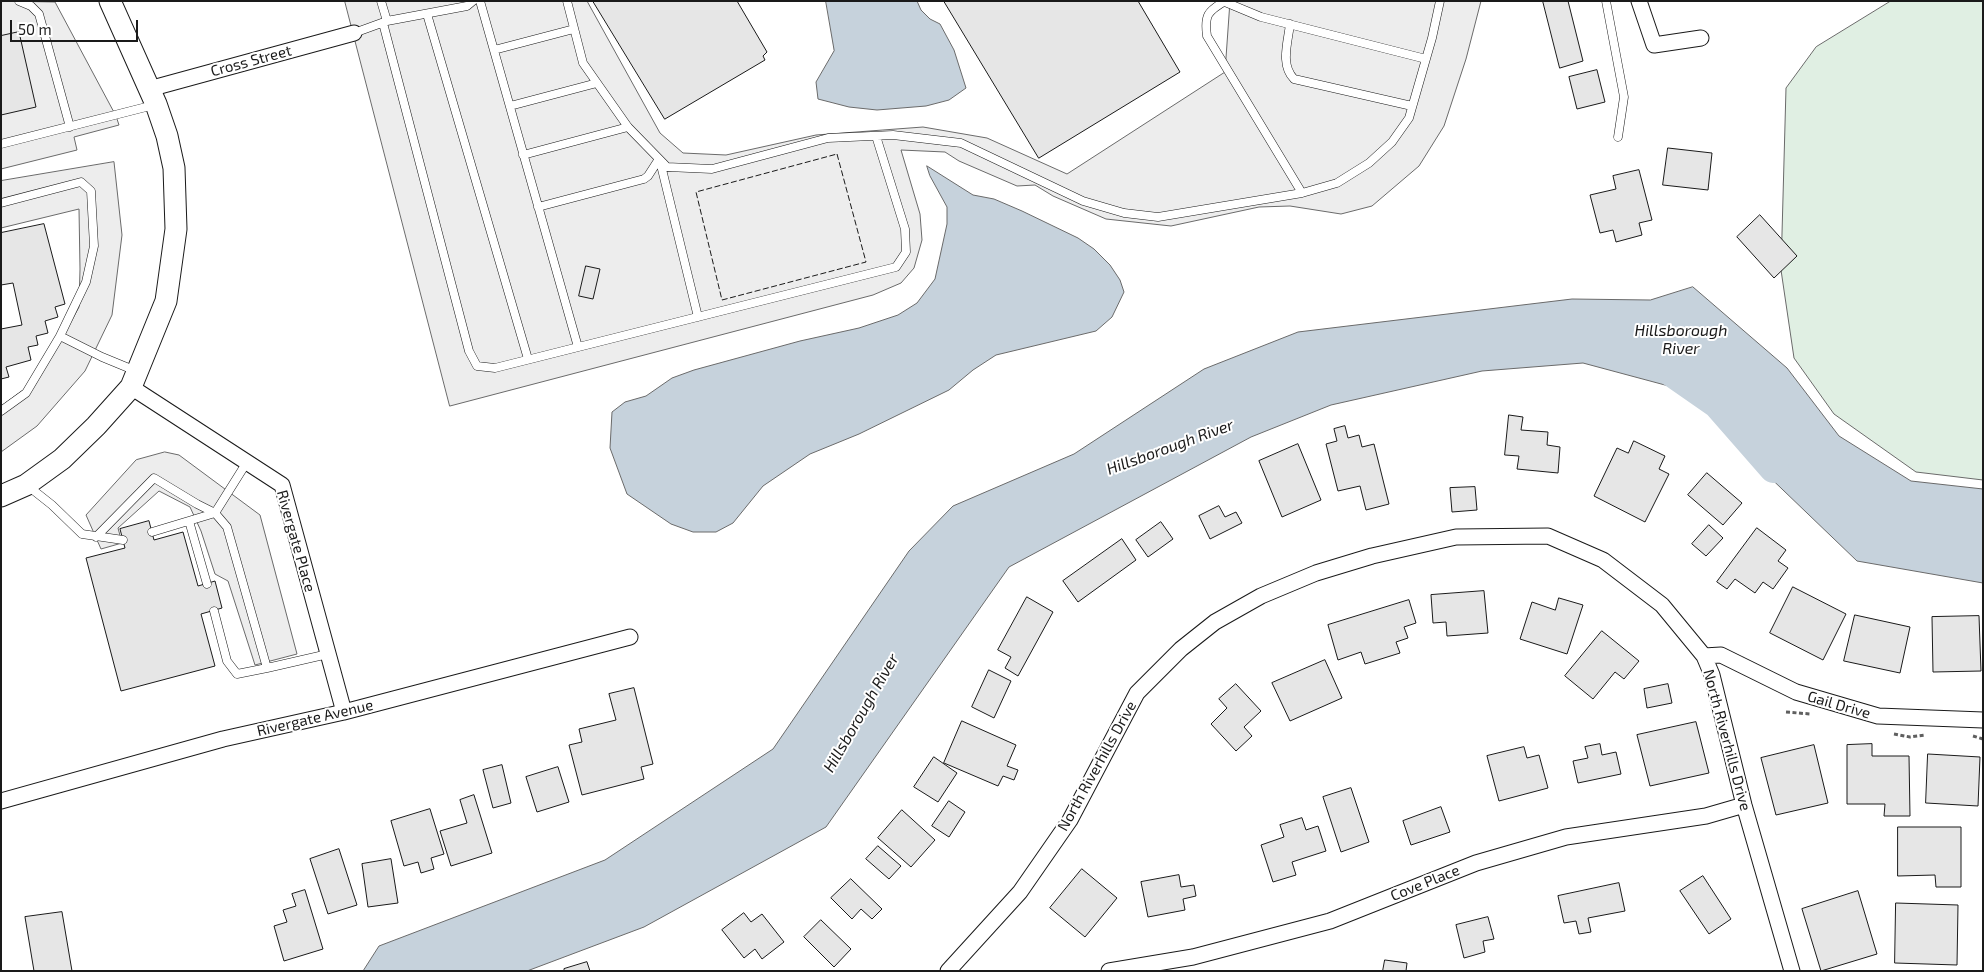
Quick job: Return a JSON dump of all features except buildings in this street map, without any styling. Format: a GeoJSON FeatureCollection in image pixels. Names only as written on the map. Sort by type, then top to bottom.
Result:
{"type":"FeatureCollection","features":[{"type":"Feature","properties":{"kind":"street"},"geometry":{"type":"LineString","coordinates":[[1,496],[26,485],[62,459],[96,426],[134,379],[166,301],[176,229],[174,168],[167,136],[153,97],[110,1]]}},
{"type":"Feature","properties":{"kind":"street"},"geometry":{"type":"LineString","coordinates":[[1639,1],[1654,45],[1701,38]]}},
{"type":"Feature","properties":{"kind":"street","name":"Cross Street"},"geometry":{"type":"LineString","coordinates":[[153,97],[354,33]]}},
{"type":"Feature","properties":{"kind":"street","name":"Rivergate Place"},"geometry":{"type":"LineString","coordinates":[[134,379],[247,462],[282,485],[344,712]]}},
{"type":"Feature","properties":{"kind":"street","name":"North Riverhills Drive"},"geometry":{"type":"LineString","coordinates":[[950,970],[1020,892],[1070,820],[1137,693],[1181,650],[1215,622],[1261,596],[1316,573],[1372,556],[1456,537],[1548,536],[1603,560],[1662,604],[1704,656],[1712,675],[1744,805],[1792,971]]}},
{"type":"Feature","properties":{"kind":"street","name":"Rivergate Avenue"},"geometry":{"type":"LineString","coordinates":[[1,801],[223,739],[344,712],[630,637]]}},
{"type":"Feature","properties":{"kind":"street","name":"Gail Drive"},"geometry":{"type":"LineString","coordinates":[[1704,656],[1721,655],[1796,692],[1878,716],[1983,720]]}},
{"type":"Feature","properties":{"kind":"street","name":"Cove Place"},"geometry":{"type":"LineString","coordinates":[[1109,971],[1193,957],[1330,921],[1476,863],[1566,838],[1706,816],[1744,805]]}},
{"type":"Feature","properties":{"kind":"lane"},"geometry":{"type":"LineString","coordinates":[[20,1],[31,6],[39,14],[70,127]]}},
{"type":"Feature","properties":{"kind":"lane"},"geometry":{"type":"LineString","coordinates":[[382,1],[385,22],[469,351],[477,366],[495,368],[896,267],[906,252],[904,229],[876,136]]}},
{"type":"Feature","properties":{"kind":"lane"},"geometry":{"type":"LineString","coordinates":[[567,1],[583,63],[628,127],[667,167],[712,169],[828,138],[893,135],[961,143],[1083,201],[1124,213],[1158,218],[1302,193],[1337,183],[1369,163],[1392,142],[1409,118],[1440,2],[1430,1]]}},
{"type":"Feature","properties":{"kind":"lane"},"geometry":{"type":"LineString","coordinates":[[1606,1],[1624,97],[1618,137]]}},
{"type":"Feature","properties":{"kind":"lane"},"geometry":{"type":"LineString","coordinates":[[354,33],[385,22],[480,2],[578,347]]}},
{"type":"Feature","properties":{"kind":"lane"},"geometry":{"type":"LineString","coordinates":[[1302,193],[1207,36],[1207,15],[1214,7],[1225,2],[1261,17],[1426,59]]}},
{"type":"Feature","properties":{"kind":"lane"},"geometry":{"type":"LineString","coordinates":[[427,14],[528,359]]}},
{"type":"Feature","properties":{"kind":"lane"},"geometry":{"type":"LineString","coordinates":[[1290,24],[1286,64],[1287,72],[1294,79],[1412,106]]}},
{"type":"Feature","properties":{"kind":"lane"},"geometry":{"type":"LineString","coordinates":[[494,50],[574,29]]}},
{"type":"Feature","properties":{"kind":"lane"},"geometry":{"type":"LineString","coordinates":[[510,106],[597,83]]}},
{"type":"Feature","properties":{"kind":"lane"},"geometry":{"type":"LineString","coordinates":[[1,144],[70,127],[153,97]]}},
{"type":"Feature","properties":{"kind":"lane"},"geometry":{"type":"LineString","coordinates":[[524,155],[628,127]]}},
{"type":"Feature","properties":{"kind":"lane"},"geometry":{"type":"LineString","coordinates":[[538,207],[644,179],[659,159]]}},
{"type":"Feature","properties":{"kind":"lane"},"geometry":{"type":"LineString","coordinates":[[659,159],[698,316]]}},
{"type":"Feature","properties":{"kind":"lane"},"geometry":{"type":"LineString","coordinates":[[1,203],[81,182],[91,191],[94,246],[86,282],[60,336],[26,393],[1,411]]}},
{"type":"Feature","properties":{"kind":"lane"},"geometry":{"type":"LineString","coordinates":[[60,336],[102,357],[134,379]]}},
{"type":"Feature","properties":{"kind":"lane"},"geometry":{"type":"LineString","coordinates":[[152,532],[215,513],[247,462]]}},
{"type":"Feature","properties":{"kind":"lane"},"geometry":{"type":"LineString","coordinates":[[96,537],[154,478],[215,513],[227,527],[267,668]]}},
{"type":"Feature","properties":{"kind":"lane"},"geometry":{"type":"LineString","coordinates":[[26,485],[52,504],[82,534],[123,540]]}},
{"type":"Feature","properties":{"kind":"lane"},"geometry":{"type":"LineString","coordinates":[[189,521],[207,584]]}},
{"type":"Feature","properties":{"kind":"lane"},"geometry":{"type":"LineString","coordinates":[[214,611],[227,661],[237,674],[328,654]]}},
{"type":"Feature","properties":{"kind":"green space"},"geometry":{"type":"Polygon","coordinates":[[[1891,1],[1983,1],[1983,480],[1916,472],[1834,414],[1794,358],[1781,270],[1786,88],[1816,47],[1891,1]]]}},
{"type":"Feature","properties":{"kind":"shaded area"},"geometry":{"type":"Polygon","coordinates":[[[1,1],[55,2],[119,125],[74,137],[77,150],[1,169],[1,1]]]}},
{"type":"Feature","properties":{"kind":"shaded area"},"geometry":{"type":"Polygon","coordinates":[[[345,1],[587,1],[660,133],[683,153],[726,155],[816,135],[923,127],[987,138],[1067,174],[1225,72],[1230,1],[1481,1],[1466,59],[1444,126],[1419,166],[1372,206],[1341,214],[1290,206],[1259,207],[1171,226],[1106,219],[1053,196],[1035,185],[1017,186],[959,161],[945,152],[901,150],[920,214],[922,240],[914,268],[901,283],[873,295],[450,406],[345,1]]]}},
{"type":"Feature","properties":{"kind":"shaded area"},"geometry":{"type":"Polygon","coordinates":[[[114,162],[122,235],[112,315],[85,371],[37,426],[1,452],[1,406],[29,386],[61,340],[79,307],[80,269],[79,209],[1,228],[1,181],[114,162]]]}},
{"type":"Feature","properties":{"kind":"shaded area"},"geometry":{"type":"Polygon","coordinates":[[[165,452],[179,455],[260,515],[297,654],[255,665],[228,581],[215,574],[201,531],[190,507],[159,491],[118,528],[122,543],[101,549],[86,515],[136,460],[165,452]]]}},
{"type":"Feature","properties":{"kind":"water"},"geometry":{"type":"Polygon","coordinates":[[[826,1],[917,1],[921,10],[930,19],[940,24],[954,50],[966,88],[949,100],[926,106],[877,110],[849,107],[818,99],[816,82],[834,51],[826,1]]]}},
{"type":"Feature","properties":{"kind":"water"},"geometry":{"type":"Polygon","coordinates":[[[927,166],[973,195],[994,199],[1022,211],[1078,238],[1094,249],[1110,265],[1120,280],[1124,292],[1112,317],[1096,331],[996,355],[973,370],[949,390],[859,434],[810,454],[763,486],[733,523],[716,532],[693,532],[671,524],[627,494],[610,448],[612,412],[625,402],[646,396],[672,378],[694,370],[800,341],[859,328],[898,315],[917,303],[935,279],[947,224],[947,207],[930,176],[927,166]]]}},
{"type":"Feature","properties":{"kind":"water","name":"Hillsborough River"},"geometry":{"type":"Polygon","coordinates":[[[1693,287],[1787,368],[1839,436],[1911,481],[1983,489],[1983,583],[1857,561],[1758,466],[1732,403],[1583,363],[1482,371],[1331,405],[1251,437],[1009,567],[826,827],[644,927],[527,971],[363,971],[379,946],[605,860],[773,749],[909,551],[953,506],[1074,454],[1204,369],[1298,332],[1572,299],[1650,300],[1693,287]]]}},
{"type":"Feature","properties":{"kind":"waterway","name":"Hillsborough River"},"geometry":{"type":"LineString","coordinates":[[1672,372],[1718,404],[1774,468]]}},
{"type":"Feature","properties":{"kind":"fence"},"geometry":{"type":"LineString","coordinates":[[837,154],[866,262],[722,300],[696,192],[837,154]]}}]}
